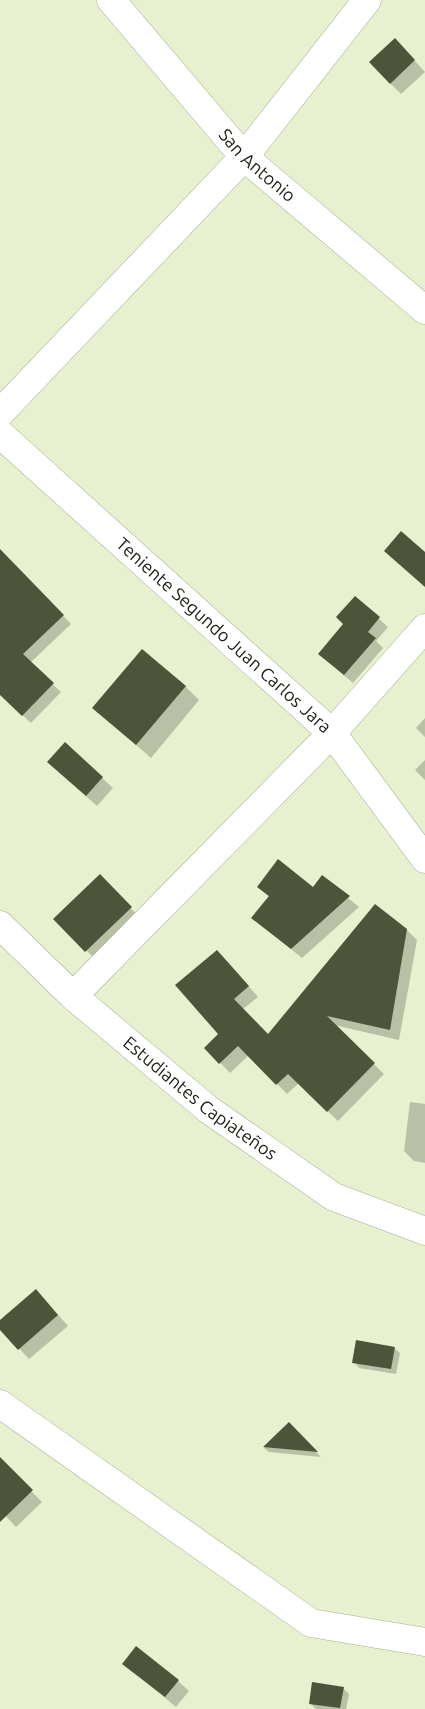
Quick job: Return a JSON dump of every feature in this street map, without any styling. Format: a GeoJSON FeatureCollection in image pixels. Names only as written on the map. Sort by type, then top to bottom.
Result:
{"type":"FeatureCollection","features":[{"type":"Feature","properties":{"kind":"street","name":"San Antonio"},"geometry":{"type":"LineString","coordinates":[[111,0],[244,158],[425,310]]}},
{"type":"Feature","properties":{"kind":"street"},"geometry":{"type":"LineString","coordinates":[[0,413],[244,158],[368,0]]}},
{"type":"Feature","properties":{"kind":"street","name":"Teniente Segundo Juan Carlos Jara"},"geometry":{"type":"LineString","coordinates":[[0,434],[332,733],[425,859]]}},
{"type":"Feature","properties":{"kind":"street"},"geometry":{"type":"LineString","coordinates":[[73,996],[332,733],[425,628]]}},
{"type":"Feature","properties":{"kind":"street","name":"Estudiantes Capiateños"},"geometry":{"type":"LineString","coordinates":[[0,925],[73,996],[208,1110],[334,1197],[425,1231]]}},
{"type":"Feature","properties":{"kind":"street"},"geometry":{"type":"LineString","coordinates":[[0,1404],[311,1624],[425,1642]]}},
{"type":"Feature","properties":{"kind":"building"},"geometry":{"type":"Polygon","coordinates":[[[395,38],[415,60],[390,84],[369,62],[395,38]]]}},
{"type":"Feature","properties":{"kind":"building"},"geometry":{"type":"Polygon","coordinates":[[[401,531],[425,552],[425,587],[384,551],[401,531]]]}},
{"type":"Feature","properties":{"kind":"building"},"geometry":{"type":"Polygon","coordinates":[[[0,549],[64,615],[23,654],[54,683],[22,716],[0,695],[0,549]]]}},
{"type":"Feature","properties":{"kind":"building"},"geometry":{"type":"Polygon","coordinates":[[[355,596],[380,617],[368,632],[376,638],[344,675],[318,654],[343,624],[336,617],[355,596]]]}},
{"type":"Feature","properties":{"kind":"building"},"geometry":{"type":"Polygon","coordinates":[[[142,649],[186,686],[136,745],[92,708],[142,649]]]}},
{"type":"Feature","properties":{"kind":"building"},"geometry":{"type":"Polygon","coordinates":[[[65,742],[103,777],[86,796],[47,762],[65,742]]]}},
{"type":"Feature","properties":{"kind":"building"},"geometry":{"type":"Polygon","coordinates":[[[278,859],[313,887],[322,875],[350,896],[291,949],[251,918],[269,896],[257,887],[278,859]]]}},
{"type":"Feature","properties":{"kind":"building"},"geometry":{"type":"Polygon","coordinates":[[[100,874],[132,907],[85,952],[53,919],[100,874]]]}},
{"type":"Feature","properties":{"kind":"building"},"geometry":{"type":"Polygon","coordinates":[[[375,904],[407,929],[390,1030],[327,1016],[375,1063],[327,1112],[288,1074],[276,1085],[238,1046],[219,1064],[204,1048],[218,1034],[175,985],[217,950],[249,986],[234,999],[268,1034],[375,904]]]}},
{"type":"Feature","properties":{"kind":"building"},"geometry":{"type":"Polygon","coordinates":[[[36,1289],[58,1315],[18,1350],[0,1330],[0,1320],[36,1289]]]}},
{"type":"Feature","properties":{"kind":"building"},"geometry":{"type":"Polygon","coordinates":[[[356,1340],[395,1347],[391,1369],[352,1363],[356,1340]]]}},
{"type":"Feature","properties":{"kind":"building"},"geometry":{"type":"Polygon","coordinates":[[[289,1422],[318,1452],[263,1447],[289,1422]]]}},
{"type":"Feature","properties":{"kind":"building"},"geometry":{"type":"Polygon","coordinates":[[[0,1457],[33,1490],[0,1522],[0,1457]]]}},
{"type":"Feature","properties":{"kind":"building"},"geometry":{"type":"Polygon","coordinates":[[[136,1646],[179,1680],[165,1697],[122,1664],[136,1646]]]}},
{"type":"Feature","properties":{"kind":"building"},"geometry":{"type":"Polygon","coordinates":[[[312,1682],[344,1687],[340,1708],[309,1704],[312,1682]]]}}]}
